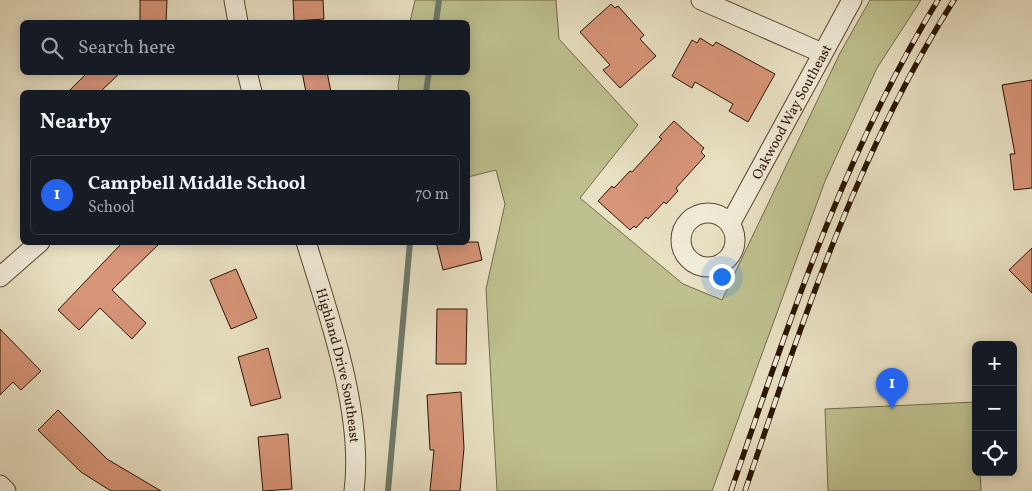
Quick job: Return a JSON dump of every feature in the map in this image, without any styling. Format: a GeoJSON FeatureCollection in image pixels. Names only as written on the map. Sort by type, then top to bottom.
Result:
{"type":"FeatureCollection","features":[{"type":"Feature","properties":{"kind":"street"},"geometry":{"type":"LineString","coordinates":[[234,0],[238,20]]}},
{"type":"Feature","properties":{"kind":"street","name":"Oakwood Way Southeast"},"geometry":{"type":"LineString","coordinates":[[730,224],[852,0]]}},
{"type":"Feature","properties":{"kind":"street"},"geometry":{"type":"LineString","coordinates":[[709,2],[822,53]]}},
{"type":"Feature","properties":{"kind":"street"},"geometry":{"type":"LineString","coordinates":[[0,276],[36,245]]}},
{"type":"Feature","properties":{"kind":"street","name":"Highland Drive Southeast"},"geometry":{"type":"LineString","coordinates":[[307,245],[336,337],[353,428],[354,491]]}},
{"type":"Feature","properties":{"kind":"street"},"geometry":{"type":"LineString","coordinates":[[0,484],[6,491]]}},
{"type":"Feature","properties":{"kind":"green space"},"geometry":{"type":"Polygon","coordinates":[[[415,0],[556,0],[559,39],[638,125],[580,198],[683,284],[722,300],[840,53],[870,0],[921,0],[877,68],[825,181],[712,491],[497,491],[486,289],[505,204],[496,170],[470,176],[470,90],[399,90],[400,75],[470,75],[470,20],[410,20],[415,0]]]}},
{"type":"Feature","properties":{"kind":"green space"},"geometry":{"type":"Polygon","coordinates":[[[972,402],[972,476],[980,476],[981,491],[828,491],[825,409],[972,402]]]}},
{"type":"Feature","properties":{"kind":"building"},"geometry":{"type":"Polygon","coordinates":[[[140,0],[167,0],[166,20],[140,20],[140,0]]]}},
{"type":"Feature","properties":{"kind":"building"},"geometry":{"type":"Polygon","coordinates":[[[293,0],[323,0],[324,19],[294,20],[293,0]]]}},
{"type":"Feature","properties":{"kind":"building"},"geometry":{"type":"Polygon","coordinates":[[[611,4],[615,8],[618,6],[644,35],[640,39],[656,56],[620,88],[603,70],[610,65],[580,32],[611,4]]]}},
{"type":"Feature","properties":{"kind":"building"},"geometry":{"type":"Polygon","coordinates":[[[700,38],[713,46],[716,42],[775,74],[748,122],[729,111],[733,104],[695,82],[692,88],[672,76],[692,40],[697,43],[700,38]]]}},
{"type":"Feature","properties":{"kind":"building"},"geometry":{"type":"Polygon","coordinates":[[[85,75],[118,75],[102,90],[70,90],[85,75]]]}},
{"type":"Feature","properties":{"kind":"building"},"geometry":{"type":"Polygon","coordinates":[[[303,75],[328,75],[331,90],[306,90],[303,75]]]}},
{"type":"Feature","properties":{"kind":"building"},"geometry":{"type":"Polygon","coordinates":[[[1032,80],[1032,188],[1014,190],[1010,154],[1015,154],[1002,85],[1032,80]]]}},
{"type":"Feature","properties":{"kind":"building"},"geometry":{"type":"Polygon","coordinates":[[[674,121],[704,148],[701,152],[705,156],[676,188],[678,191],[666,204],[664,202],[648,219],[646,217],[636,228],[634,226],[630,230],[598,201],[612,186],[614,188],[630,171],[632,172],[662,139],[659,137],[674,121]]]}},
{"type":"Feature","properties":{"kind":"building"},"geometry":{"type":"Polygon","coordinates":[[[470,242],[478,242],[482,260],[443,270],[437,245],[470,245],[470,242]]]}},
{"type":"Feature","properties":{"kind":"building"},"geometry":{"type":"Polygon","coordinates":[[[120,245],[158,245],[112,290],[146,323],[132,339],[100,308],[79,330],[58,310],[120,245]]]}},
{"type":"Feature","properties":{"kind":"building"},"geometry":{"type":"Polygon","coordinates":[[[1032,248],[1032,293],[1009,270],[1032,248]]]}},
{"type":"Feature","properties":{"kind":"building"},"geometry":{"type":"Polygon","coordinates":[[[236,269],[257,318],[231,329],[210,280],[236,269]]]}},
{"type":"Feature","properties":{"kind":"building"},"geometry":{"type":"Polygon","coordinates":[[[437,309],[467,309],[466,364],[436,364],[437,309]]]}},
{"type":"Feature","properties":{"kind":"building"},"geometry":{"type":"Polygon","coordinates":[[[0,329],[41,371],[21,390],[13,382],[0,395],[0,329]]]}},
{"type":"Feature","properties":{"kind":"building"},"geometry":{"type":"Polygon","coordinates":[[[268,348],[281,398],[251,406],[238,357],[268,348]]]}},
{"type":"Feature","properties":{"kind":"building"},"geometry":{"type":"Polygon","coordinates":[[[461,392],[464,448],[460,491],[430,491],[434,450],[430,450],[427,395],[461,392]]]}},
{"type":"Feature","properties":{"kind":"building"},"geometry":{"type":"Polygon","coordinates":[[[58,410],[107,459],[161,491],[111,491],[81,472],[38,430],[58,410]]]}},
{"type":"Feature","properties":{"kind":"building"},"geometry":{"type":"Polygon","coordinates":[[[288,434],[292,489],[263,491],[258,437],[288,434]]]}},
{"type":"Feature","properties":{"kind":"waterway"},"geometry":{"type":"LineString","coordinates":[[436,20],[439,0]]}},
{"type":"Feature","properties":{"kind":"waterway"},"geometry":{"type":"LineString","coordinates":[[426,90],[429,75]]}},
{"type":"Feature","properties":{"kind":"waterway"},"geometry":{"type":"LineString","coordinates":[[388,491],[410,245]]}},
{"type":"Feature","properties":{"kind":"railway"},"geometry":{"type":"LineString","coordinates":[[731,491],[797,302],[846,178],[904,58],[938,0]]}},
{"type":"Feature","properties":{"kind":"railway"},"geometry":{"type":"LineString","coordinates":[[745,491],[811,301],[861,177],[889,117],[920,58],[954,0]]}},
{"type":"Feature","properties":{"kind":"place","name":"Campbell Middle School"},"geometry":{"type":"Point","coordinates":[892,409]}}]}
